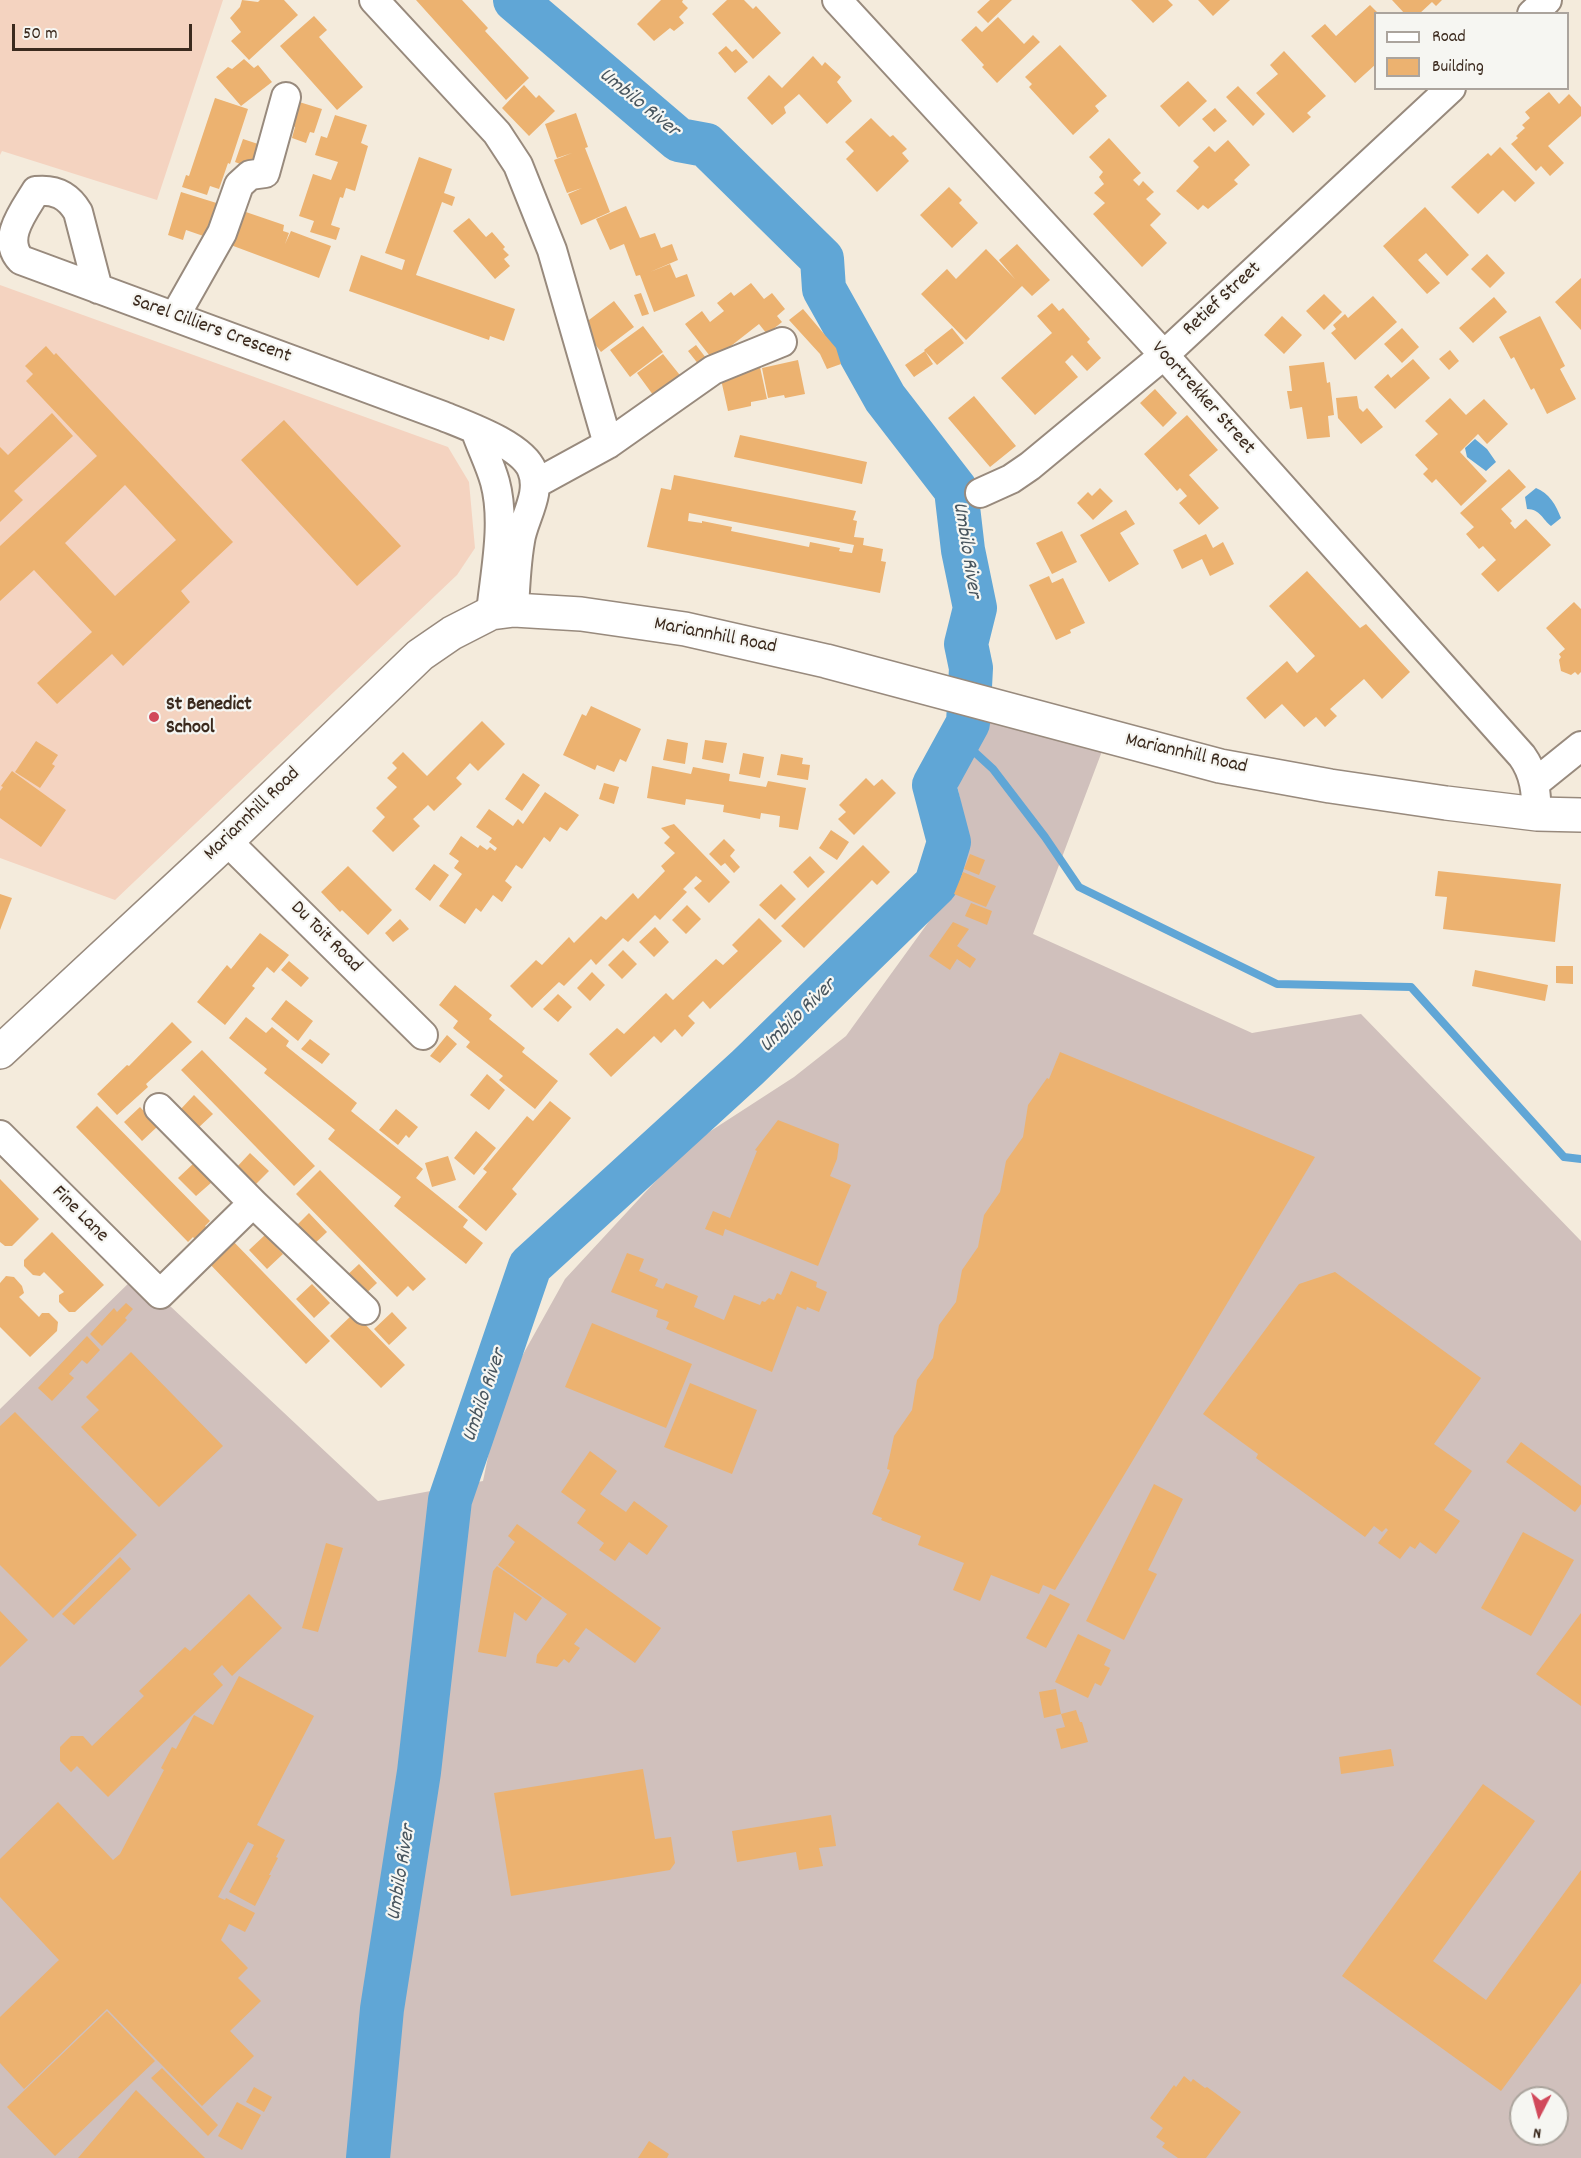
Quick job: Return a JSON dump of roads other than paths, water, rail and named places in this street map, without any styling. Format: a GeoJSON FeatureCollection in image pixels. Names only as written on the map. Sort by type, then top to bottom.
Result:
{"type":"FeatureCollection","features":[{"type":"Feature","properties":{"kind":"street"},"geometry":{"type":"LineString","coordinates":[[374,0],[497,133],[518,165],[552,250],[608,444]]}},
{"type":"Feature","properties":{"kind":"street","name":"Voortrekker Street"},"geometry":{"type":"LineString","coordinates":[[837,0],[1164,355],[1522,756],[1528,765],[1536,799]]}},
{"type":"Feature","properties":{"kind":"street"},"geometry":{"type":"LineString","coordinates":[[1534,12],[1547,0]]}},
{"type":"Feature","properties":{"kind":"street","name":"Retief Street"},"geometry":{"type":"LineString","coordinates":[[980,493],[1011,479],[1030,465],[1164,355],[1449,90]]}},
{"type":"Feature","properties":{"kind":"street"},"geometry":{"type":"LineString","coordinates":[[174,316],[222,233],[239,185],[250,175],[265,173],[286,97]]}},
{"type":"Feature","properties":{"kind":"street","name":"Sarel Cilliers Crescent"},"geometry":{"type":"LineString","coordinates":[[98,289],[78,212],[72,202],[55,191],[36,190],[12,237],[14,253],[21,260],[38,268],[174,316],[475,429],[519,454],[533,471],[535,484]]}},
{"type":"Feature","properties":{"kind":"street"},"geometry":{"type":"LineString","coordinates":[[502,612],[535,484],[608,444],[713,370],[782,342]]}},
{"type":"Feature","properties":{"kind":"street"},"geometry":{"type":"LineString","coordinates":[[475,429],[498,499],[502,612]]}},
{"type":"Feature","properties":{"kind":"street","name":"Mariannhill Road"},"geometry":{"type":"LineString","coordinates":[[0,1052],[227,841],[298,788],[420,655],[452,633],[502,612],[580,614],[685,629],[929,687],[1220,765],[1392,795],[1536,799],[1581,815]]}},
{"type":"Feature","properties":{"kind":"street"},"geometry":{"type":"LineString","coordinates":[[1536,799],[1581,746]]}},
{"type":"Feature","properties":{"kind":"street","name":"Du Toit Road"},"geometry":{"type":"LineString","coordinates":[[227,841],[423,1035]]}},
{"type":"Feature","properties":{"kind":"street"},"geometry":{"type":"LineString","coordinates":[[159,1108],[253,1203],[365,1310]]}},
{"type":"Feature","properties":{"kind":"street","name":"Fine Lane"},"geometry":{"type":"LineString","coordinates":[[0,1135],[160,1294],[253,1203]]}},
{"type":"Feature","properties":{"kind":"water"},"geometry":{"type":"Polygon","coordinates":[[[1475,439],[1487,449],[1496,462],[1486,471],[1467,457],[1465,448],[1475,439]]]}},
{"type":"Feature","properties":{"kind":"water"},"geometry":{"type":"Polygon","coordinates":[[[1536,488],[1552,500],[1561,518],[1551,526],[1538,513],[1527,509],[1525,497],[1536,488]]]}},
{"type":"Feature","properties":{"kind":"waterway","name":"Umbilo River"},"geometry":{"type":"LineString","coordinates":[[368,2158],[382,2009],[419,1772],[450,1500],[530,1266],[748,1067],[936,884],[949,842],[934,785],[968,723],[971,668],[966,644],[975,608],[963,550],[956,490],[885,398],[824,289],[822,259],[706,145],[679,140],[515,0]]}},
{"type":"Feature","properties":{"kind":"waterway"},"geometry":{"type":"LineString","coordinates":[[968,723],[969,747],[993,769],[1045,837],[1079,887],[1277,984],[1411,987],[1564,1157],[1581,1159]]}},
{"type":"Feature","properties":{"kind":"place","name":"St Benedict School"},"geometry":{"type":"Point","coordinates":[154,717]}}]}
